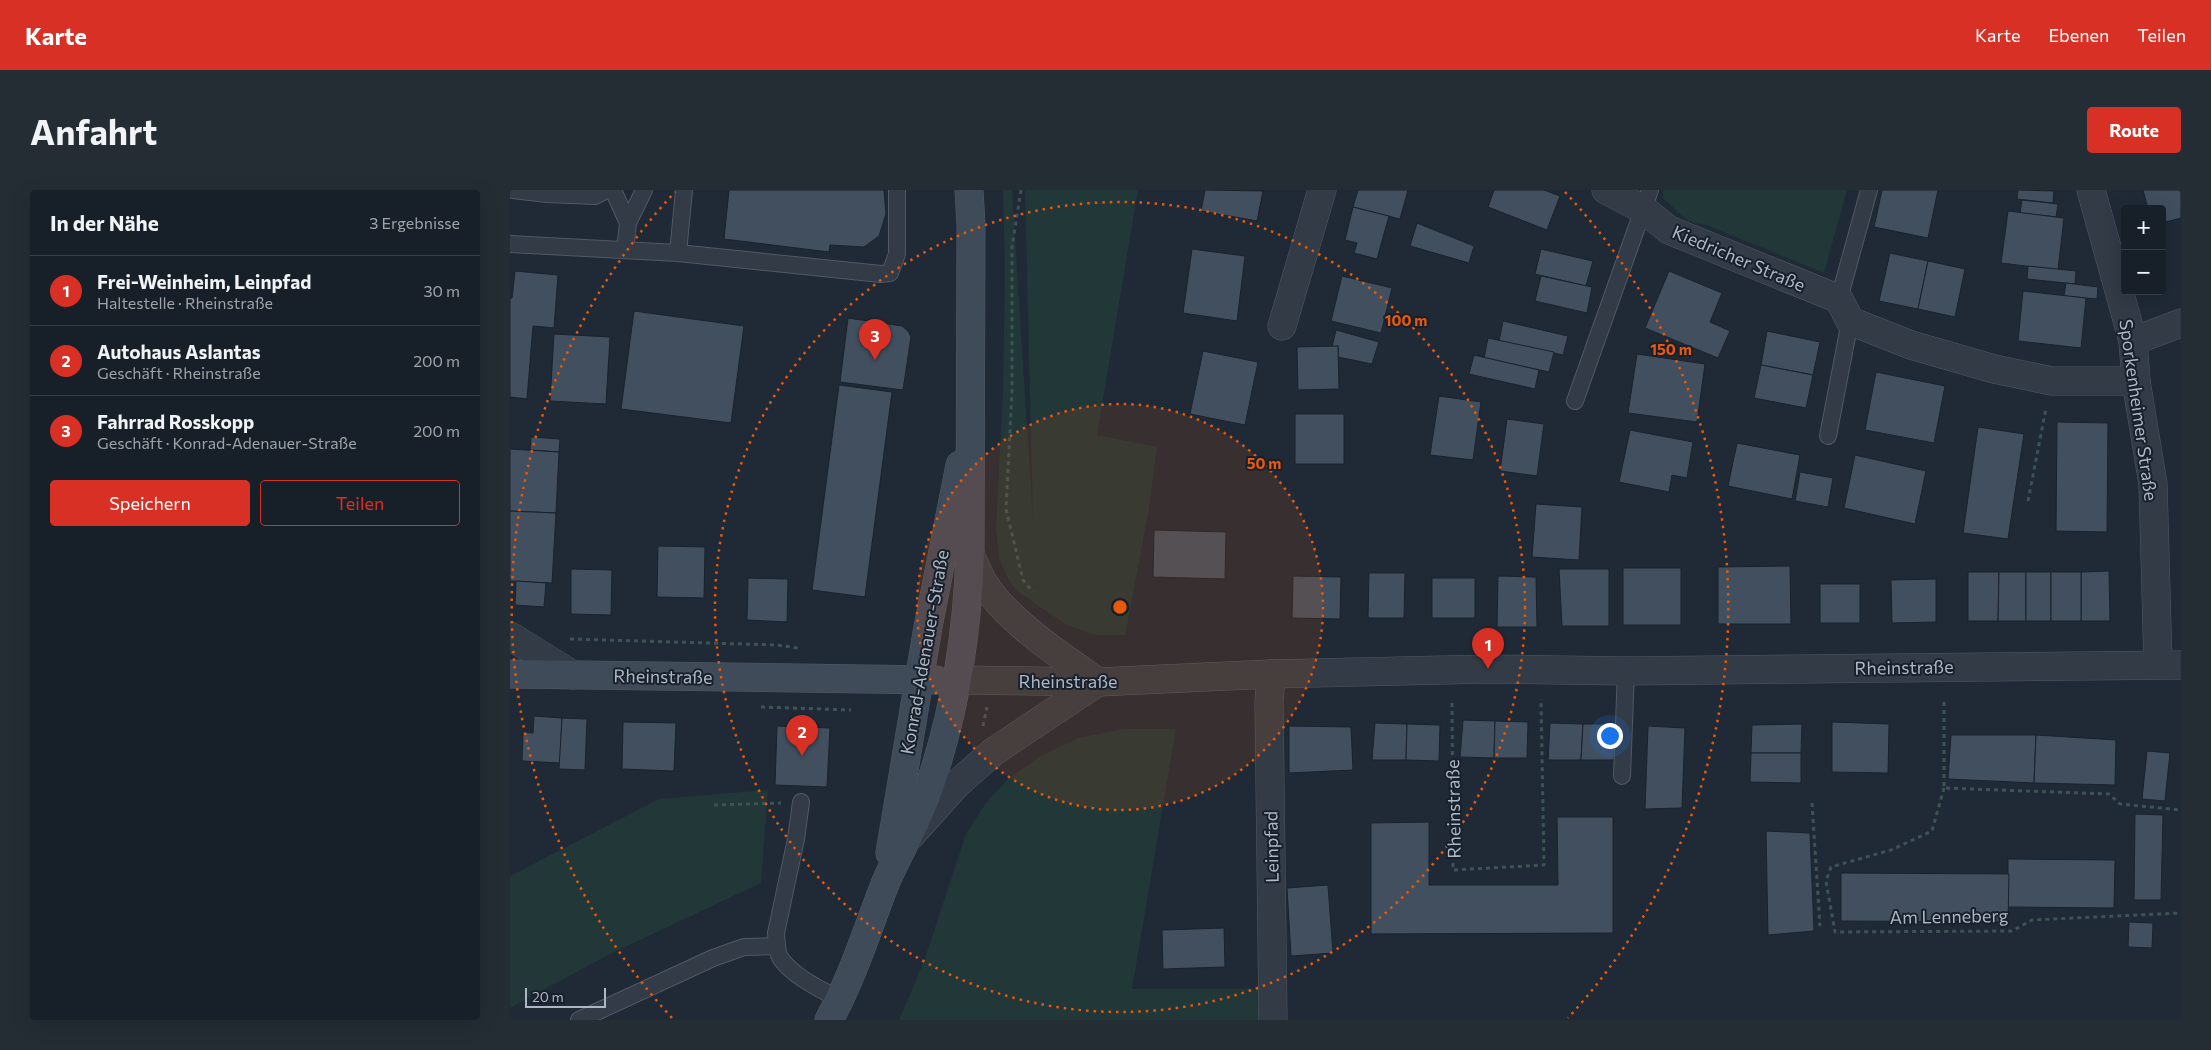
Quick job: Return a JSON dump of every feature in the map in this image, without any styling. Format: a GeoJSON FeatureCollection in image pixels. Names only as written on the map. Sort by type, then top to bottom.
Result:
{"type":"FeatureCollection","features":[{"type":"Feature","properties":{"kind":"main road","name":"Konrad-Adenauer-Straße"},"geometry":{"type":"LineString","coordinates":[[834,1010],[859,956],[886,883],[908,838],[939,759],[953,704],[968,600],[970,554],[971,225],[969,190]]}},
{"type":"Feature","properties":{"kind":"main road","name":"Konrad-Adenauer-Straße"},"geometry":{"type":"LineString","coordinates":[[886,883],[918,680],[950,508],[970,422]]}},
{"type":"Feature","properties":{"kind":"main road","name":"Rheinstraße"},"geometry":{"type":"LineString","coordinates":[[510,674],[956,680]]}},
{"type":"Feature","properties":{"kind":"street"},"geometry":{"type":"LineString","coordinates":[[1282,326],[1322,190]]}},
{"type":"Feature","properties":{"kind":"street","name":"Kiedricher Straße"},"geometry":{"type":"LineString","coordinates":[[1606,190],[1647,200],[1669,230],[1844,310],[1911,345],[1994,369],[2052,381],[2136,381]]}},
{"type":"Feature","properties":{"kind":"street","name":"Sporkenheimer Straße"},"geometry":{"type":"LineString","coordinates":[[2092,190],[2133,341],[2136,381],[2153,484],[2170,664]]}},
{"type":"Feature","properties":{"kind":"street"},"geometry":{"type":"LineString","coordinates":[[2133,341],[2181,323]]}},
{"type":"Feature","properties":{"kind":"street"},"geometry":{"type":"LineString","coordinates":[[908,838],[956,785],[993,752],[1098,682],[1041,641],[1004,608],[984,582],[970,554]]}},
{"type":"Feature","properties":{"kind":"street"},"geometry":{"type":"LineString","coordinates":[[510,636],[573,675]]}},
{"type":"Feature","properties":{"kind":"street","name":"Rheinstraße"},"geometry":{"type":"LineString","coordinates":[[956,680],[1098,682],[1271,674],[1488,669],[1626,671],[2170,664]]}},
{"type":"Feature","properties":{"kind":"street","name":"Leinpfad"},"geometry":{"type":"LineString","coordinates":[[1271,674],[1269,704],[1273,1020]]}},
{"type":"Feature","properties":{"kind":"lane"},"geometry":{"type":"LineString","coordinates":[[513,190],[547,194],[596,196],[606,190]]}},
{"type":"Feature","properties":{"kind":"lane"},"geometry":{"type":"LineString","coordinates":[[613,190],[628,223]]}},
{"type":"Feature","properties":{"kind":"lane"},"geometry":{"type":"LineString","coordinates":[[625,250],[628,223],[644,190]]}},
{"type":"Feature","properties":{"kind":"lane"},"geometry":{"type":"LineString","coordinates":[[678,253],[684,190]]}},
{"type":"Feature","properties":{"kind":"lane"},"geometry":{"type":"LineString","coordinates":[[510,244],[678,253],[881,274],[890,273],[897,254],[897,190]]}},
{"type":"Feature","properties":{"kind":"lane"},"geometry":{"type":"LineString","coordinates":[[1828,436],[1844,310],[1869,190]]}},
{"type":"Feature","properties":{"kind":"lane"},"geometry":{"type":"LineString","coordinates":[[1575,401],[1647,200]]}},
{"type":"Feature","properties":{"kind":"lane"},"geometry":{"type":"LineString","coordinates":[[1622,776],[1626,671]]}},
{"type":"Feature","properties":{"kind":"lane"},"geometry":{"type":"LineString","coordinates":[[801,802],[796,839],[776,933],[777,946],[780,959],[834,1010]]}},
{"type":"Feature","properties":{"kind":"lane"},"geometry":{"type":"LineString","coordinates":[[578,1020],[630,998],[713,958],[744,947],[777,946]]}},
{"type":"Feature","properties":{"kind":"path"},"geometry":{"type":"LineString","coordinates":[[1022,190],[1012,247],[1012,392],[1006,509],[1023,580],[1033,592]]}},
{"type":"Feature","properties":{"kind":"path"},"geometry":{"type":"LineString","coordinates":[[2028,501],[2052,381]]}},
{"type":"Feature","properties":{"kind":"path"},"geometry":{"type":"LineString","coordinates":[[567,639],[776,645],[805,649]]}},
{"type":"Feature","properties":{"kind":"path","name":"Rheinstraße"},"geometry":{"type":"LineString","coordinates":[[1452,703],[1453,870],[1544,865],[1541,699]]}},
{"type":"Feature","properties":{"kind":"path"},"geometry":{"type":"LineString","coordinates":[[983,727],[988,702]]}},
{"type":"Feature","properties":{"kind":"path","name":"Rheinstraße"},"geometry":{"type":"LineString","coordinates":[[1835,932],[1826,881],[1831,868],[1891,850],[1932,831],[1944,788],[1944,702]]}},
{"type":"Feature","properties":{"kind":"path"},"geometry":{"type":"LineString","coordinates":[[1944,788],[2109,794],[2120,804],[2181,810]]}},
{"type":"Feature","properties":{"kind":"path"},"geometry":{"type":"LineString","coordinates":[[714,805],[801,802]]}},
{"type":"Feature","properties":{"kind":"path"},"geometry":{"type":"LineString","coordinates":[[1812,803],[1820,926]]}},
{"type":"Feature","properties":{"kind":"path","name":"Am Lenneberg"},"geometry":{"type":"LineString","coordinates":[[1835,932],[2012,931],[2032,920],[2181,913]]}},
{"type":"Feature","properties":{"kind":"green space"},"geometry":{"type":"Polygon","coordinates":[[[1003,190],[1012,190],[1033,520],[1025,190],[1138,190],[1097,435],[1157,447],[1148,514],[1125,635],[1096,635],[1065,624],[1017,591],[1007,577],[999,558],[996,527],[1003,391],[1005,270],[1003,190]]]}},
{"type":"Feature","properties":{"kind":"green space"},"geometry":{"type":"Polygon","coordinates":[[[1664,190],[1847,190],[1824,273],[1685,218],[1662,198],[1664,190]]]}},
{"type":"Feature","properties":{"kind":"green space"},"geometry":{"type":"Polygon","coordinates":[[[1123,729],[1176,729],[1132,989],[1273,989],[1273,1020],[899,1020],[923,964],[966,834],[986,803],[1007,780],[1039,757],[1079,738],[1123,729]]]}},
{"type":"Feature","properties":{"kind":"green space"},"geometry":{"type":"Polygon","coordinates":[[[768,790],[761,883],[608,955],[510,1008],[510,876],[659,799],[768,790]]]}},
{"type":"Feature","properties":{"kind":"building"},"geometry":{"type":"Polygon","coordinates":[[[729,190],[884,190],[886,214],[879,236],[864,247],[830,245],[829,252],[724,239],[729,190]]]}},
{"type":"Feature","properties":{"kind":"building"},"geometry":{"type":"Polygon","coordinates":[[[1205,190],[1263,191],[1257,221],[1201,211],[1205,190]]]}},
{"type":"Feature","properties":{"kind":"building"},"geometry":{"type":"Polygon","coordinates":[[[1358,190],[1408,190],[1400,219],[1353,207],[1358,190]]]}},
{"type":"Feature","properties":{"kind":"building"},"geometry":{"type":"Polygon","coordinates":[[[1494,190],[1544,190],[1560,196],[1547,230],[1488,207],[1494,190]]]}},
{"type":"Feature","properties":{"kind":"building"},"geometry":{"type":"Polygon","coordinates":[[[1882,190],[1938,190],[1928,238],[1874,227],[1882,190]]]}},
{"type":"Feature","properties":{"kind":"building"},"geometry":{"type":"Polygon","coordinates":[[[2018,190],[2054,191],[2053,203],[2017,199],[2018,190]]]}},
{"type":"Feature","properties":{"kind":"building"},"geometry":{"type":"Polygon","coordinates":[[[2143,190],[2181,190],[2181,218],[2166,222],[2166,205],[2147,205],[2143,190]]]}},
{"type":"Feature","properties":{"kind":"building"},"geometry":{"type":"Polygon","coordinates":[[[2022,200],[2058,204],[2056,217],[2020,213],[2022,200]]]}},
{"type":"Feature","properties":{"kind":"building"},"geometry":{"type":"Polygon","coordinates":[[[1353,207],[1389,216],[1377,259],[1354,253],[1357,243],[1345,240],[1353,207]]]}},
{"type":"Feature","properties":{"kind":"building"},"geometry":{"type":"Polygon","coordinates":[[[2008,211],[2064,218],[2058,270],[2001,263],[2008,211]]]}},
{"type":"Feature","properties":{"kind":"building"},"geometry":{"type":"Polygon","coordinates":[[[1417,223],[1474,246],[1469,263],[1410,246],[1417,223]]]}},
{"type":"Feature","properties":{"kind":"building"},"geometry":{"type":"Polygon","coordinates":[[[1192,249],[1245,256],[1237,321],[1183,313],[1192,249]]]}},
{"type":"Feature","properties":{"kind":"building"},"geometry":{"type":"Polygon","coordinates":[[[1541,249],[1593,261],[1586,286],[1535,274],[1541,249]]]}},
{"type":"Feature","properties":{"kind":"building"},"geometry":{"type":"Polygon","coordinates":[[[1890,253],[1928,261],[1918,309],[1879,301],[1890,253]]]}},
{"type":"Feature","properties":{"kind":"building"},"geometry":{"type":"Polygon","coordinates":[[[1928,261],[1965,269],[1955,317],[1918,309],[1928,261]]]}},
{"type":"Feature","properties":{"kind":"building"},"geometry":{"type":"Polygon","coordinates":[[[2028,266],[2076,271],[2075,284],[2027,279],[2028,266]]]}},
{"type":"Feature","properties":{"kind":"building"},"geometry":{"type":"Polygon","coordinates":[[[515,271],[558,275],[554,328],[533,326],[527,399],[510,397],[510,298],[512,298],[515,271]]]}},
{"type":"Feature","properties":{"kind":"building"},"geometry":{"type":"Polygon","coordinates":[[[1669,271],[1722,293],[1710,322],[1730,331],[1718,358],[1645,328],[1669,271]]]}},
{"type":"Feature","properties":{"kind":"building"},"geometry":{"type":"Polygon","coordinates":[[[1342,276],[1392,288],[1381,333],[1331,321],[1342,276]]]}},
{"type":"Feature","properties":{"kind":"building"},"geometry":{"type":"Polygon","coordinates":[[[1541,276],[1592,287],[1587,313],[1535,301],[1541,276]]]}},
{"type":"Feature","properties":{"kind":"building"},"geometry":{"type":"Polygon","coordinates":[[[2066,283],[2098,287],[2097,299],[2064,296],[2066,283]]]}},
{"type":"Feature","properties":{"kind":"building"},"geometry":{"type":"Polygon","coordinates":[[[2023,291],[2086,298],[2081,348],[2018,341],[2023,291]]]}},
{"type":"Feature","properties":{"kind":"building"},"geometry":{"type":"Polygon","coordinates":[[[634,311],[744,326],[731,423],[621,409],[634,311]]]}},
{"type":"Feature","properties":{"kind":"building"},"geometry":{"type":"Polygon","coordinates":[[[848,318],[902,326],[908,331],[911,337],[903,390],[840,382],[848,318]]]}},
{"type":"Feature","properties":{"kind":"building"},"geometry":{"type":"Polygon","coordinates":[[[1503,321],[1568,336],[1563,355],[1499,341],[1503,321]]]}},
{"type":"Feature","properties":{"kind":"building"},"geometry":{"type":"Polygon","coordinates":[[[1336,330],[1379,342],[1372,364],[1338,357],[1338,346],[1332,347],[1336,330]]]}},
{"type":"Feature","properties":{"kind":"building"},"geometry":{"type":"Polygon","coordinates":[[[1767,331],[1820,342],[1813,375],[1761,365],[1767,331]]]}},
{"type":"Feature","properties":{"kind":"building"},"geometry":{"type":"Polygon","coordinates":[[[554,334],[610,337],[606,404],[550,401],[554,334]]]}},
{"type":"Feature","properties":{"kind":"building"},"geometry":{"type":"Polygon","coordinates":[[[1488,338],[1554,352],[1549,372],[1484,358],[1488,338]]]}},
{"type":"Feature","properties":{"kind":"building"},"geometry":{"type":"Polygon","coordinates":[[[1338,346],[1339,389],[1298,390],[1297,347],[1338,346]]]}},
{"type":"Feature","properties":{"kind":"building"},"geometry":{"type":"Polygon","coordinates":[[[1203,351],[1258,362],[1245,425],[1190,414],[1203,351]]]}},
{"type":"Feature","properties":{"kind":"building"},"geometry":{"type":"Polygon","coordinates":[[[1637,354],[1705,364],[1697,422],[1628,413],[1637,354]]]}},
{"type":"Feature","properties":{"kind":"building"},"geometry":{"type":"Polygon","coordinates":[[[1474,355],[1539,370],[1535,389],[1469,374],[1474,355]]]}},
{"type":"Feature","properties":{"kind":"building"},"geometry":{"type":"Polygon","coordinates":[[[1761,365],[1813,375],[1806,408],[1754,398],[1761,365]]]}},
{"type":"Feature","properties":{"kind":"building"},"geometry":{"type":"Polygon","coordinates":[[[1876,372],[1945,386],[1934,443],[1865,430],[1876,372]]]}},
{"type":"Feature","properties":{"kind":"building"},"geometry":{"type":"Polygon","coordinates":[[[839,385],[892,392],[865,597],[812,590],[839,385]]]}},
{"type":"Feature","properties":{"kind":"building"},"geometry":{"type":"Polygon","coordinates":[[[1439,396],[1481,402],[1473,460],[1430,455],[1439,396]]]}},
{"type":"Feature","properties":{"kind":"building"},"geometry":{"type":"Polygon","coordinates":[[[1295,414],[1344,414],[1344,464],[1295,464],[1295,414]]]}},
{"type":"Feature","properties":{"kind":"building"},"geometry":{"type":"Polygon","coordinates":[[[1507,419],[1544,424],[1537,476],[1500,471],[1507,419]]]}},
{"type":"Feature","properties":{"kind":"building"},"geometry":{"type":"Polygon","coordinates":[[[2057,422],[2108,423],[2107,532],[2056,531],[2057,422]]]}},
{"type":"Feature","properties":{"kind":"building"},"geometry":{"type":"Polygon","coordinates":[[[1978,427],[2024,434],[2008,539],[1963,533],[1978,427]]]}},
{"type":"Feature","properties":{"kind":"building"},"geometry":{"type":"Polygon","coordinates":[[[1630,430],[1693,442],[1687,478],[1672,475],[1669,492],[1619,482],[1630,430]]]}},
{"type":"Feature","properties":{"kind":"building"},"geometry":{"type":"Polygon","coordinates":[[[531,437],[560,439],[559,452],[530,450],[531,437]]]}},
{"type":"Feature","properties":{"kind":"building"},"geometry":{"type":"Polygon","coordinates":[[[1737,443],[1800,455],[1792,499],[1728,486],[1737,443]]]}},
{"type":"Feature","properties":{"kind":"building"},"geometry":{"type":"Polygon","coordinates":[[[510,449],[559,452],[556,513],[510,511],[510,449]]]}},
{"type":"Feature","properties":{"kind":"building"},"geometry":{"type":"Polygon","coordinates":[[[1855,455],[1926,471],[1915,524],[1844,508],[1855,455]]]}},
{"type":"Feature","properties":{"kind":"building"},"geometry":{"type":"Polygon","coordinates":[[[1800,472],[1833,478],[1828,507],[1795,501],[1800,472]]]}},
{"type":"Feature","properties":{"kind":"building"},"geometry":{"type":"Polygon","coordinates":[[[1536,504],[1582,507],[1579,560],[1532,557],[1536,504]]]}},
{"type":"Feature","properties":{"kind":"building"},"geometry":{"type":"Polygon","coordinates":[[[510,511],[556,513],[552,583],[510,581],[510,511]]]}},
{"type":"Feature","properties":{"kind":"building"},"geometry":{"type":"Polygon","coordinates":[[[1154,530],[1226,532],[1225,579],[1153,577],[1154,530]]]}},
{"type":"Feature","properties":{"kind":"building"},"geometry":{"type":"Polygon","coordinates":[[[658,546],[705,547],[704,598],[657,597],[658,546]]]}},
{"type":"Feature","properties":{"kind":"building"},"geometry":{"type":"Polygon","coordinates":[[[1790,566],[1791,624],[1718,624],[1718,567],[1790,566]]]}},
{"type":"Feature","properties":{"kind":"building"},"geometry":{"type":"Polygon","coordinates":[[[1623,568],[1681,568],[1681,625],[1623,625],[1623,568]]]}},
{"type":"Feature","properties":{"kind":"building"},"geometry":{"type":"Polygon","coordinates":[[[571,569],[612,570],[611,615],[571,614],[571,569]]]}},
{"type":"Feature","properties":{"kind":"building"},"geometry":{"type":"Polygon","coordinates":[[[1559,569],[1609,569],[1609,626],[1562,626],[1559,569]]]}},
{"type":"Feature","properties":{"kind":"building"},"geometry":{"type":"Polygon","coordinates":[[[2109,571],[2110,621],[2081,621],[2081,572],[2109,571]]]}},
{"type":"Feature","properties":{"kind":"building"},"geometry":{"type":"Polygon","coordinates":[[[1968,572],[1999,572],[1998,621],[1968,621],[1968,572]]]}},
{"type":"Feature","properties":{"kind":"building"},"geometry":{"type":"Polygon","coordinates":[[[1999,572],[2026,572],[2026,621],[1998,621],[1999,572]]]}},
{"type":"Feature","properties":{"kind":"building"},"geometry":{"type":"Polygon","coordinates":[[[2026,572],[2051,572],[2051,621],[2026,621],[2026,572]]]}},
{"type":"Feature","properties":{"kind":"building"},"geometry":{"type":"Polygon","coordinates":[[[2051,572],[2081,572],[2081,621],[2051,621],[2051,572]]]}},
{"type":"Feature","properties":{"kind":"building"},"geometry":{"type":"Polygon","coordinates":[[[1369,573],[1405,573],[1404,618],[1368,618],[1369,573]]]}},
{"type":"Feature","properties":{"kind":"building"},"geometry":{"type":"Polygon","coordinates":[[[1293,576],[1341,577],[1340,619],[1292,618],[1293,576]]]}},
{"type":"Feature","properties":{"kind":"building"},"geometry":{"type":"Polygon","coordinates":[[[1498,576],[1536,577],[1537,627],[1497,627],[1498,576]]]}},
{"type":"Feature","properties":{"kind":"building"},"geometry":{"type":"Polygon","coordinates":[[[748,578],[788,579],[787,622],[747,620],[748,578]]]}},
{"type":"Feature","properties":{"kind":"building"},"geometry":{"type":"Polygon","coordinates":[[[1432,578],[1475,578],[1475,618],[1432,618],[1432,578]]]}},
{"type":"Feature","properties":{"kind":"building"},"geometry":{"type":"Polygon","coordinates":[[[1936,579],[1936,622],[1892,623],[1891,580],[1936,579]]]}},
{"type":"Feature","properties":{"kind":"building"},"geometry":{"type":"Polygon","coordinates":[[[516,581],[546,583],[544,607],[515,605],[516,581]]]}},
{"type":"Feature","properties":{"kind":"building"},"geometry":{"type":"Polygon","coordinates":[[[1820,584],[1860,584],[1860,623],[1820,623],[1820,584]]]}},
{"type":"Feature","properties":{"kind":"building"},"geometry":{"type":"Polygon","coordinates":[[[534,716],[562,718],[560,763],[522,761],[523,732],[533,733],[534,716]]]}},
{"type":"Feature","properties":{"kind":"building"},"geometry":{"type":"Polygon","coordinates":[[[562,718],[587,719],[585,770],[559,769],[562,718]]]}},
{"type":"Feature","properties":{"kind":"building"},"geometry":{"type":"Polygon","coordinates":[[[1463,720],[1495,721],[1494,758],[1460,757],[1463,720]]]}},
{"type":"Feature","properties":{"kind":"building"},"geometry":{"type":"Polygon","coordinates":[[[1495,721],[1528,722],[1527,758],[1494,758],[1495,721]]]}},
{"type":"Feature","properties":{"kind":"building"},"geometry":{"type":"Polygon","coordinates":[[[623,722],[676,723],[674,771],[622,769],[623,722]]]}},
{"type":"Feature","properties":{"kind":"building"},"geometry":{"type":"Polygon","coordinates":[[[1832,722],[1889,724],[1888,773],[1832,772],[1832,722]]]}},
{"type":"Feature","properties":{"kind":"building"},"geometry":{"type":"Polygon","coordinates":[[[1375,723],[1407,724],[1406,760],[1372,760],[1375,723]]]}},
{"type":"Feature","properties":{"kind":"building"},"geometry":{"type":"Polygon","coordinates":[[[1550,723],[1583,724],[1581,760],[1548,760],[1550,723]]]}},
{"type":"Feature","properties":{"kind":"building"},"geometry":{"type":"Polygon","coordinates":[[[1407,724],[1440,725],[1439,761],[1406,760],[1407,724]]]}},
{"type":"Feature","properties":{"kind":"building"},"geometry":{"type":"Polygon","coordinates":[[[1583,724],[1615,724],[1614,760],[1581,760],[1583,724]]]}},
{"type":"Feature","properties":{"kind":"building"},"geometry":{"type":"Polygon","coordinates":[[[1802,724],[1801,753],[1751,753],[1752,725],[1802,724]]]}},
{"type":"Feature","properties":{"kind":"building"},"geometry":{"type":"Polygon","coordinates":[[[777,726],[830,728],[827,787],[775,785],[777,726]]]}},
{"type":"Feature","properties":{"kind":"building"},"geometry":{"type":"Polygon","coordinates":[[[1289,726],[1351,727],[1353,770],[1289,773],[1289,726]]]}},
{"type":"Feature","properties":{"kind":"building"},"geometry":{"type":"Polygon","coordinates":[[[1648,726],[1685,728],[1682,808],[1645,809],[1648,726]]]}},
{"type":"Feature","properties":{"kind":"building"},"geometry":{"type":"Polygon","coordinates":[[[1951,735],[2036,735],[2034,783],[1948,779],[1951,735]]]}},
{"type":"Feature","properties":{"kind":"building"},"geometry":{"type":"Polygon","coordinates":[[[2036,735],[2116,740],[2115,785],[2034,783],[2036,735]]]}},
{"type":"Feature","properties":{"kind":"building"},"geometry":{"type":"Polygon","coordinates":[[[2147,751],[2170,753],[2165,801],[2142,799],[2147,751]]]}},
{"type":"Feature","properties":{"kind":"building"},"geometry":{"type":"Polygon","coordinates":[[[1751,753],[1801,753],[1801,783],[1750,782],[1751,753]]]}},
{"type":"Feature","properties":{"kind":"building"},"geometry":{"type":"Polygon","coordinates":[[[2135,814],[2163,815],[2161,900],[2134,900],[2135,814]]]}},
{"type":"Feature","properties":{"kind":"building"},"geometry":{"type":"Polygon","coordinates":[[[1557,817],[1613,817],[1613,933],[1371,934],[1371,823],[1429,822],[1429,885],[1558,885],[1557,817]]]}},
{"type":"Feature","properties":{"kind":"building"},"geometry":{"type":"Polygon","coordinates":[[[1766,831],[1810,833],[1814,931],[1768,935],[1766,831]]]}},
{"type":"Feature","properties":{"kind":"building"},"geometry":{"type":"Polygon","coordinates":[[[2008,859],[2115,860],[2114,908],[2008,907],[2008,859]]]}},
{"type":"Feature","properties":{"kind":"building"},"geometry":{"type":"Polygon","coordinates":[[[1841,873],[2009,874],[2008,922],[1841,921],[1841,873]]]}},
{"type":"Feature","properties":{"kind":"building"},"geometry":{"type":"Polygon","coordinates":[[[1328,885],[1333,953],[1291,956],[1287,888],[1328,885]]]}},
{"type":"Feature","properties":{"kind":"building"},"geometry":{"type":"Polygon","coordinates":[[[2129,922],[2153,923],[2152,948],[2128,947],[2129,922]]]}},
{"type":"Feature","properties":{"kind":"building"},"geometry":{"type":"Polygon","coordinates":[[[1224,928],[1225,967],[1163,969],[1162,930],[1224,928]]]}},
{"type":"Feature","properties":{"kind":"place","name":"Fahrrad Rosskopp"},"geometry":{"type":"Point","coordinates":[875,360]}},
{"type":"Feature","properties":{"kind":"place","name":"Frei-Weinheim, Leinpfad"},"geometry":{"type":"Point","coordinates":[1488,669]}},
{"type":"Feature","properties":{"kind":"place","name":"Autohaus Aslantas"},"geometry":{"type":"Point","coordinates":[802,756]}}]}
